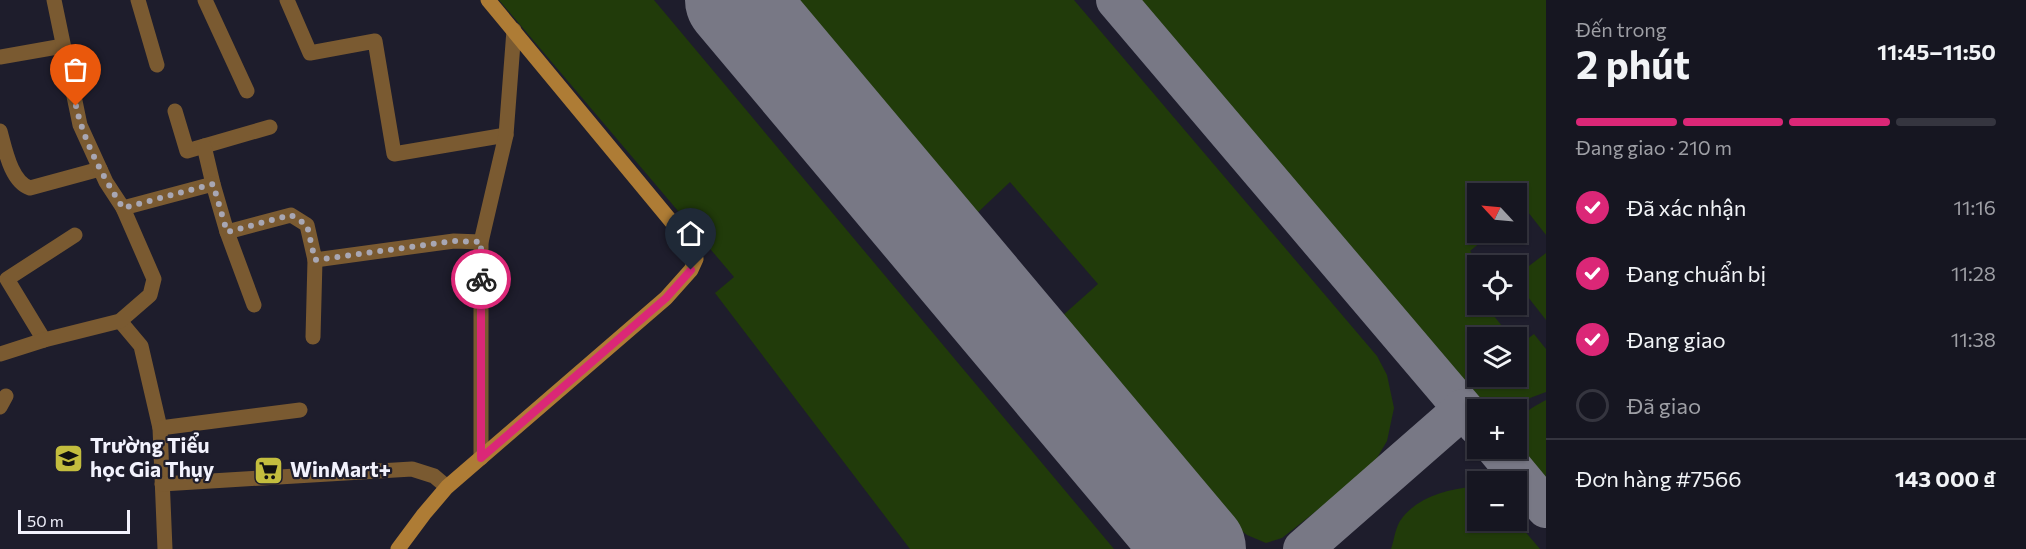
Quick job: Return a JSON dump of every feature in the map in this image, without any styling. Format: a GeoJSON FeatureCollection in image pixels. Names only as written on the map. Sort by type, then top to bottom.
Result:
{"type":"FeatureCollection","features":[{"type":"Feature","properties":{"kind":"street"},"geometry":{"type":"LineString","coordinates":[[0,354],[44,340],[120,321],[150,296],[154,279],[123,208],[106,182],[80,125],[54,0]]}},
{"type":"Feature","properties":{"kind":"street"},"geometry":{"type":"LineString","coordinates":[[138,0],[157,65]]}},
{"type":"Feature","properties":{"kind":"street"},"geometry":{"type":"LineString","coordinates":[[205,0],[247,91]]}},
{"type":"Feature","properties":{"kind":"street"},"geometry":{"type":"LineString","coordinates":[[287,0],[310,53],[375,41],[394,154],[506,135]]}},
{"type":"Feature","properties":{"kind":"street"},"geometry":{"type":"LineString","coordinates":[[398,549],[447,487],[666,298],[691,270],[696,259],[685,238],[488,0]]}},
{"type":"Feature","properties":{"kind":"street"},"geometry":{"type":"LineString","coordinates":[[481,458],[481,242],[506,135],[514,30]]}},
{"type":"Feature","properties":{"kind":"street"},"geometry":{"type":"LineString","coordinates":[[0,57],[63,46]]}},
{"type":"Feature","properties":{"kind":"street"},"geometry":{"type":"LineString","coordinates":[[175,111],[188,151],[270,127]]}},
{"type":"Feature","properties":{"kind":"street"},"geometry":{"type":"LineString","coordinates":[[0,131],[15,175],[23,185],[30,188],[100,169]]}},
{"type":"Feature","properties":{"kind":"street"},"geometry":{"type":"LineString","coordinates":[[204,146],[227,232],[254,305]]}},
{"type":"Feature","properties":{"kind":"street"},"geometry":{"type":"LineString","coordinates":[[123,208],[213,184]]}},
{"type":"Feature","properties":{"kind":"street"},"geometry":{"type":"LineString","coordinates":[[227,232],[291,215],[307,225],[315,260],[313,337]]}},
{"type":"Feature","properties":{"kind":"street"},"geometry":{"type":"LineString","coordinates":[[44,340],[7,279],[75,234]]}},
{"type":"Feature","properties":{"kind":"street"},"geometry":{"type":"LineString","coordinates":[[315,260],[454,241],[481,242]]}},
{"type":"Feature","properties":{"kind":"street"},"geometry":{"type":"LineString","coordinates":[[120,321],[141,346],[160,428],[165,549]]}},
{"type":"Feature","properties":{"kind":"street"},"geometry":{"type":"LineString","coordinates":[[160,428],[300,410]]}},
{"type":"Feature","properties":{"kind":"street"},"geometry":{"type":"LineString","coordinates":[[162,484],[412,469],[434,476],[447,487]]}},
{"type":"Feature","properties":{"kind":"green space"},"geometry":{"type":"Polygon","coordinates":[[[499,0],[654,0],[1114,549],[910,549],[715,293],[734,277],[499,0]]]}},
{"type":"Feature","properties":{"kind":"green space"},"geometry":{"type":"Polygon","coordinates":[[[793,0],[1074,0],[1377,356],[1387,375],[1394,408],[1387,441],[1371,468],[1282,538],[1266,543],[1247,535],[1227,519],[1061,317],[1098,284],[1010,182],[974,216],[793,0]]]}},
{"type":"Feature","properties":{"kind":"green space"},"geometry":{"type":"Polygon","coordinates":[[[1125,0],[1546,0],[1546,235],[1527,211],[1527,183],[1467,183],[1467,243],[1480,243],[1470,251],[1473,255],[1467,255],[1467,315],[1493,315],[1503,327],[1467,327],[1467,387],[1527,387],[1527,339],[1534,334],[1546,349],[1546,392],[1527,401],[1527,399],[1467,400],[1125,0]]]}},
{"type":"Feature","properties":{"kind":"green space"},"geometry":{"type":"Polygon","coordinates":[[[1546,253],[1546,320],[1527,296],[1527,268],[1546,253]]]}},
{"type":"Feature","properties":{"kind":"green space"},"geometry":{"type":"Polygon","coordinates":[[[1546,400],[1546,491],[1517,459],[1527,459],[1527,412],[1546,400]]]}},
{"type":"Feature","properties":{"kind":"green space"},"geometry":{"type":"Polygon","coordinates":[[[1467,488],[1467,531],[1525,531],[1540,549],[1391,549],[1397,528],[1406,513],[1432,496],[1467,488]]]}},
{"type":"Feature","properties":{"kind":"taxiway"},"geometry":{"type":"LineString","coordinates":[[1116,0],[1467,413]]}},
{"type":"Feature","properties":{"kind":"taxiway"},"geometry":{"type":"LineString","coordinates":[[1303,549],[1463,409]]}},
{"type":"Feature","properties":{"kind":"taxiway"},"geometry":{"type":"LineString","coordinates":[[1505,459],[1546,508]]}},
{"type":"Feature","properties":{"kind":"runway"},"geometry":{"type":"LineString","coordinates":[[735,0],[1196,549]]}},
{"type":"Feature","properties":{"kind":"way so far"},"geometry":{"type":"LineString","coordinates":[[76,106],[80,125],[106,182],[123,208],[213,184],[227,232],[291,215],[307,225],[315,260],[454,241],[481,242],[481,279]]}},
{"type":"Feature","properties":{"kind":"place","name":"Trường Tiểu học Gia Thụy"},"geometry":{"type":"Point","coordinates":[69,458]}},
{"type":"Feature","properties":{"kind":"place","name":"WinMart+"},"geometry":{"type":"Point","coordinates":[269,470]}},
{"type":"Feature","properties":{"kind":"route"},"geometry":{"type":"LineString","coordinates":[[481,279],[481,458],[666,298],[691,270]]}}]}
